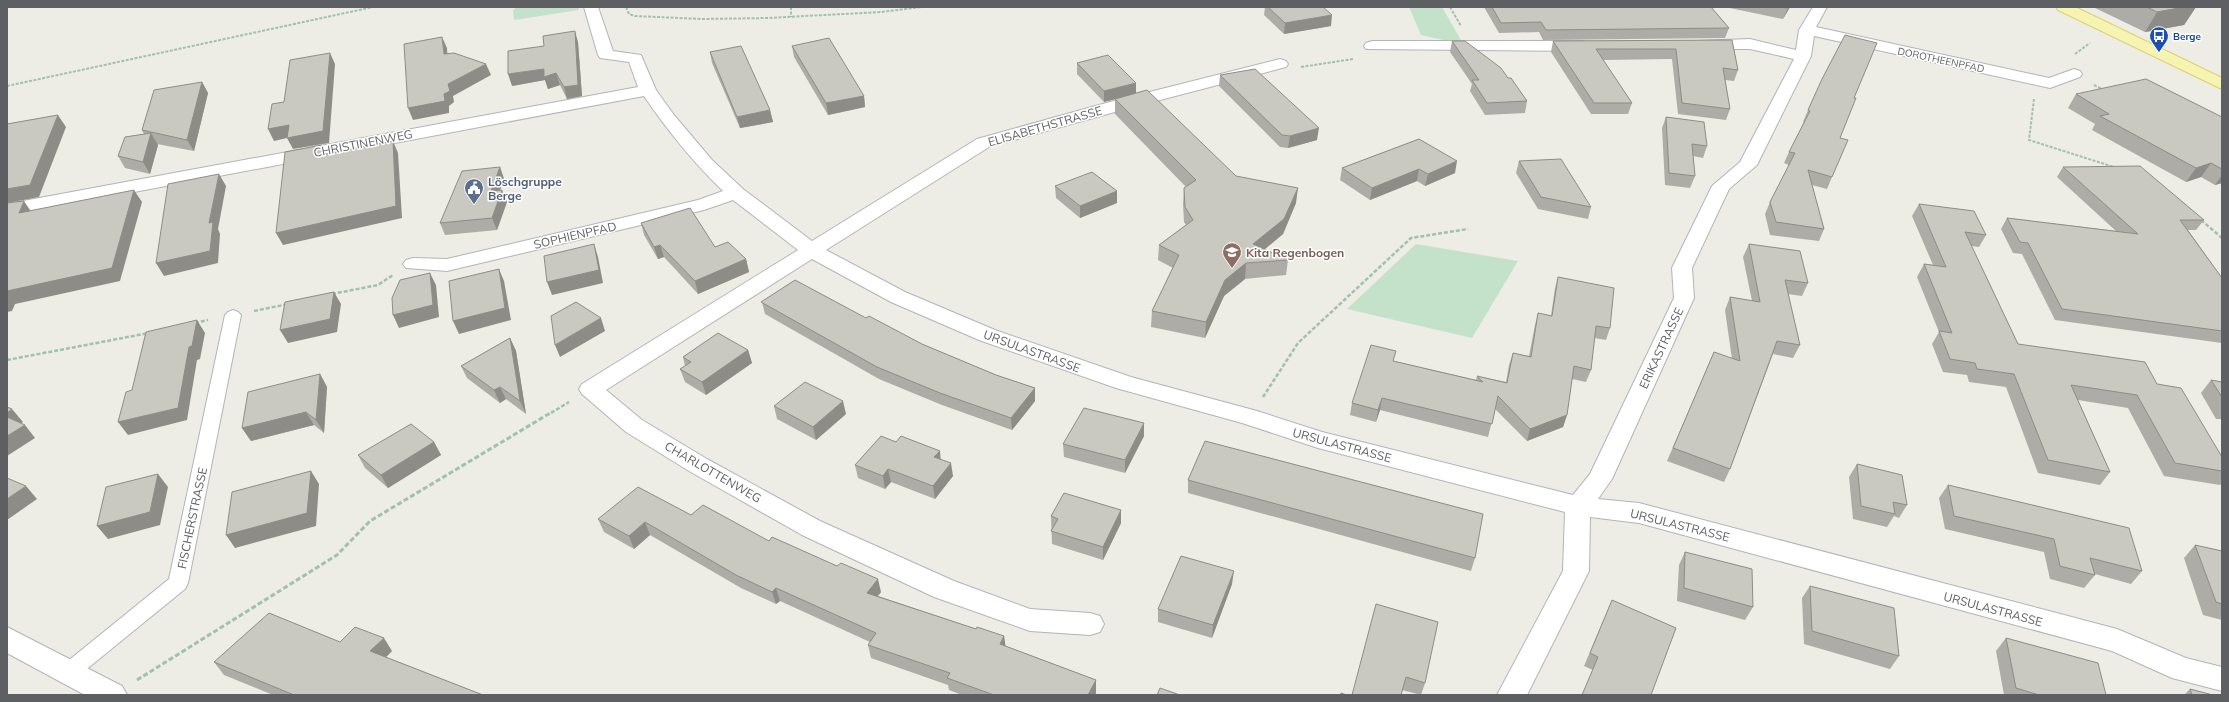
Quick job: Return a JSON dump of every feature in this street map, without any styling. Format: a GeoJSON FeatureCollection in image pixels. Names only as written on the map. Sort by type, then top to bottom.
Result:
{"type":"FeatureCollection","features":[{"type":"Feature","properties":{"kind":"main road"},"geometry":{"type":"LineString","coordinates":[[2063,7],[2222,84]]}},
{"type":"Feature","properties":{"kind":"street","name":"URSULASTRASSE"},"geometry":{"type":"LineString","coordinates":[[591,7],[606,55],[635,58],[648,90],[674,128],[706,164],[736,193],[812,251],[898,297],[987,335],[1124,383],[1249,417],[1318,440],[1578,506],[1640,513],[2117,641],[2182,668],[2222,679]]}},
{"type":"Feature","properties":{"kind":"street","name":"ERIKASTRASSE"},"geometry":{"type":"LineString","coordinates":[[1578,506],[1600,479],[1684,298],[1682,268],[1721,186],[1748,165],[1803,56],[1807,30],[1820,7]]}},
{"type":"Feature","properties":{"kind":"street","name":"DOROTHEENPFAD"},"geometry":{"type":"LineString","coordinates":[[1807,30],[2050,83],[2074,74]]}},
{"type":"Feature","properties":{"kind":"street"},"geometry":{"type":"LineString","coordinates":[[1686,44],[1750,44],[1803,56]]}},
{"type":"Feature","properties":{"kind":"street"},"geometry":{"type":"LineString","coordinates":[[1379,55],[1372,46],[1595,46]]}},
{"type":"Feature","properties":{"kind":"street","name":"ELISABETHSTRASSE"},"geometry":{"type":"LineString","coordinates":[[812,251],[983,143],[1116,106],[1280,64]]}},
{"type":"Feature","properties":{"kind":"street","name":"CHRISTINENWEG"},"geometry":{"type":"LineString","coordinates":[[7,210],[648,90]]}},
{"type":"Feature","properties":{"kind":"street","name":"SOPHIENPFAD"},"geometry":{"type":"LineString","coordinates":[[413,264],[447,265],[704,204],[736,193]]}},
{"type":"Feature","properties":{"kind":"street"},"geometry":{"type":"LineString","coordinates":[[590,390],[812,251]]}},
{"type":"Feature","properties":{"kind":"street","name":"CHARLOTTENWEG"},"geometry":{"type":"LineString","coordinates":[[590,390],[634,426],[698,465],[811,528],[944,589],[1030,620],[1090,624]]}},
{"type":"Feature","properties":{"kind":"street"},"geometry":{"type":"LineString","coordinates":[[1512,695],[1576,571],[1578,506]]}},
{"type":"Feature","properties":{"kind":"street"},"geometry":{"type":"LineString","coordinates":[[7,639],[70,671],[112,695]]}},
{"type":"Feature","properties":{"kind":"lane","name":"FISCHERSTRASSE"},"geometry":{"type":"LineString","coordinates":[[70,671],[178,583],[233,315]]}},
{"type":"Feature","properties":{"kind":"path"},"geometry":{"type":"LineString","coordinates":[[7,86],[373,7]]}},
{"type":"Feature","properties":{"kind":"path"},"geometry":{"type":"LineString","coordinates":[[626,7],[629,14],[635,16],[713,20],[881,13],[922,7]]}},
{"type":"Feature","properties":{"kind":"path"},"geometry":{"type":"LineString","coordinates":[[791,7],[791,17]]}},
{"type":"Feature","properties":{"kind":"path"},"geometry":{"type":"LineString","coordinates":[[2108,29],[2061,65],[2074,74],[2109,93]]}},
{"type":"Feature","properties":{"kind":"path"},"geometry":{"type":"LineString","coordinates":[[1280,64],[1300,67],[1379,55]]}},
{"type":"Feature","properties":{"kind":"path"},"geometry":{"type":"LineString","coordinates":[[2037,80],[2029,140],[2122,170]]}},
{"type":"Feature","properties":{"kind":"path"},"geometry":{"type":"LineString","coordinates":[[2200,219],[2222,238]]}},
{"type":"Feature","properties":{"kind":"path"},"geometry":{"type":"LineString","coordinates":[[1249,417],[1298,343],[1411,238],[1468,229]]}},
{"type":"Feature","properties":{"kind":"path"},"geometry":{"type":"LineString","coordinates":[[112,695],[337,555],[370,522],[590,390]]}},
{"type":"Feature","properties":{"kind":"green space"},"geometry":{"type":"Polygon","coordinates":[[[517,7],[578,7],[579,10],[514,20],[513,10],[517,7]]]}},
{"type":"Feature","properties":{"kind":"green space"},"geometry":{"type":"Polygon","coordinates":[[[1409,7],[1442,7],[1461,40],[1448,41],[1421,35],[1409,7]]]}},
{"type":"Feature","properties":{"kind":"green space"},"geometry":{"type":"Polygon","coordinates":[[[1416,244],[1518,261],[1472,338],[1347,309],[1416,244]]]}},
{"type":"Feature","properties":{"kind":"building"},"geometry":{"type":"Polygon","coordinates":[[[1268,7],[1323,7],[1332,15],[1285,23],[1268,7]]]}},
{"type":"Feature","properties":{"kind":"building"},"geometry":{"type":"Polygon","coordinates":[[[1492,7],[1711,7],[1729,28],[1546,30],[1541,22],[1501,23],[1492,7]]]}},
{"type":"Feature","properties":{"kind":"building"},"geometry":{"type":"Polygon","coordinates":[[[2147,7],[2184,7],[2157,12],[2147,7]]]}},
{"type":"Feature","properties":{"kind":"building"},"geometry":{"type":"Polygon","coordinates":[[[575,31],[578,85],[564,87],[556,73],[544,77],[544,69],[508,74],[508,51],[544,46],[543,36],[575,31]]]}},
{"type":"Feature","properties":{"kind":"building"},"geometry":{"type":"Polygon","coordinates":[[[1845,35],[1877,43],[1854,98],[1856,98],[1840,138],[1848,140],[1832,177],[1808,170],[1824,229],[1776,222],[1770,202],[1795,153],[1789,152],[1810,111],[1808,110],[1822,79],[1845,35]]]}},
{"type":"Feature","properties":{"kind":"building"},"geometry":{"type":"Polygon","coordinates":[[[442,37],[444,54],[454,53],[486,64],[448,84],[450,91],[444,94],[445,101],[408,108],[404,44],[442,37]]]}},
{"type":"Feature","properties":{"kind":"building"},"geometry":{"type":"Polygon","coordinates":[[[829,38],[864,96],[826,103],[792,46],[829,38]]]}},
{"type":"Feature","properties":{"kind":"building"},"geometry":{"type":"Polygon","coordinates":[[[1732,40],[1738,70],[1723,68],[1730,109],[1682,103],[1676,49],[1596,49],[1632,103],[1594,103],[1553,41],[1732,40]]]}},
{"type":"Feature","properties":{"kind":"building"},"geometry":{"type":"Polygon","coordinates":[[[1452,41],[1465,41],[1501,68],[1508,78],[1511,78],[1527,101],[1487,103],[1472,80],[1479,80],[1452,41]]]}},
{"type":"Feature","properties":{"kind":"building"},"geometry":{"type":"Polygon","coordinates":[[[741,46],[770,110],[737,117],[710,52],[741,46]]]}},
{"type":"Feature","properties":{"kind":"building"},"geometry":{"type":"Polygon","coordinates":[[[330,53],[323,131],[287,138],[289,125],[268,129],[272,104],[284,102],[290,60],[330,53]]]}},
{"type":"Feature","properties":{"kind":"building"},"geometry":{"type":"Polygon","coordinates":[[[1108,55],[1136,83],[1104,91],[1077,63],[1108,55]]]}},
{"type":"Feature","properties":{"kind":"building"},"geometry":{"type":"Polygon","coordinates":[[[1255,69],[1319,128],[1290,136],[1282,135],[1220,75],[1255,69]]]}},
{"type":"Feature","properties":{"kind":"building"},"geometry":{"type":"Polygon","coordinates":[[[2146,79],[2222,117],[2222,169],[2211,163],[2196,168],[2100,116],[2109,114],[2076,94],[2146,79]]]}},
{"type":"Feature","properties":{"kind":"building"},"geometry":{"type":"Polygon","coordinates":[[[202,82],[187,140],[142,130],[154,90],[202,82]]]}},
{"type":"Feature","properties":{"kind":"building"},"geometry":{"type":"Polygon","coordinates":[[[1147,90],[1236,176],[1298,188],[1284,219],[1253,244],[1288,260],[1246,263],[1225,280],[1206,322],[1152,311],[1179,255],[1159,245],[1193,220],[1185,207],[1184,188],[1196,180],[1115,99],[1147,90]]]}},
{"type":"Feature","properties":{"kind":"building"},"geometry":{"type":"Polygon","coordinates":[[[58,115],[30,185],[7,189],[7,124],[58,115]]]}},
{"type":"Feature","properties":{"kind":"building"},"geometry":{"type":"Polygon","coordinates":[[[1666,117],[1704,122],[1707,146],[1692,144],[1695,176],[1669,173],[1666,117]]]}},
{"type":"Feature","properties":{"kind":"building"},"geometry":{"type":"Polygon","coordinates":[[[151,133],[143,162],[118,156],[125,137],[151,133]]]}},
{"type":"Feature","properties":{"kind":"building"},"geometry":{"type":"Polygon","coordinates":[[[1419,139],[1457,161],[1428,174],[1419,169],[1372,188],[1342,168],[1419,139]]]}},
{"type":"Feature","properties":{"kind":"building"},"geometry":{"type":"Polygon","coordinates":[[[393,141],[396,206],[276,233],[285,152],[322,145],[321,155],[393,141]]]}},
{"type":"Feature","properties":{"kind":"building"},"geometry":{"type":"Polygon","coordinates":[[[1561,159],[1591,207],[1541,197],[1519,161],[1561,159]]]}},
{"type":"Feature","properties":{"kind":"building"},"geometry":{"type":"Polygon","coordinates":[[[2140,166],[2204,220],[2180,220],[2222,278],[2222,331],[2062,309],[2028,243],[2020,242],[2007,218],[2138,234],[2063,167],[2140,166]]]}},
{"type":"Feature","properties":{"kind":"building","name":"Löschgruppe Berge"},"geometry":{"type":"Polygon","coordinates":[[[500,167],[491,191],[502,190],[492,218],[440,223],[462,171],[500,167]]]}},
{"type":"Feature","properties":{"kind":"building"},"geometry":{"type":"Polygon","coordinates":[[[1092,172],[1117,191],[1080,206],[1055,186],[1092,172]]]}},
{"type":"Feature","properties":{"kind":"building"},"geometry":{"type":"Polygon","coordinates":[[[219,174],[209,223],[213,222],[210,251],[156,263],[168,184],[219,174]]]}},
{"type":"Feature","properties":{"kind":"building"},"geometry":{"type":"Polygon","coordinates":[[[134,190],[112,268],[7,291],[7,203],[24,201],[19,213],[134,190]]]}},
{"type":"Feature","properties":{"kind":"building"},"geometry":{"type":"Polygon","coordinates":[[[1919,204],[1974,211],[1986,235],[1965,232],[2018,344],[2145,362],[2157,384],[2181,388],[2222,457],[2222,471],[2175,463],[2137,395],[2071,385],[2110,472],[2048,460],[2014,374],[1977,369],[1975,363],[1950,359],[1939,331],[1952,333],[1924,264],[1946,267],[1919,204]]]}},
{"type":"Feature","properties":{"kind":"building"},"geometry":{"type":"Polygon","coordinates":[[[690,208],[715,247],[728,242],[746,259],[695,281],[660,245],[654,247],[641,223],[690,208]]]}},
{"type":"Feature","properties":{"kind":"building"},"geometry":{"type":"Polygon","coordinates":[[[594,244],[599,270],[547,282],[544,256],[594,244]]]}},
{"type":"Feature","properties":{"kind":"building"},"geometry":{"type":"Polygon","coordinates":[[[1749,244],[1800,251],[1808,283],[1785,280],[1800,345],[1777,341],[1730,469],[1673,448],[1714,352],[1740,361],[1730,297],[1760,302],[1749,244]]]}},
{"type":"Feature","properties":{"kind":"building"},"geometry":{"type":"Polygon","coordinates":[[[499,269],[505,308],[453,321],[449,281],[499,269]]]}},
{"type":"Feature","properties":{"kind":"building"},"geometry":{"type":"Polygon","coordinates":[[[430,273],[433,305],[393,315],[392,298],[400,280],[430,273]]]}},
{"type":"Feature","properties":{"kind":"building"},"geometry":{"type":"Polygon","coordinates":[[[1558,277],[1614,288],[1610,328],[1596,326],[1591,370],[1574,366],[1567,415],[1530,429],[1498,396],[1492,424],[1382,398],[1378,410],[1352,403],[1371,345],[1396,351],[1393,361],[1483,382],[1477,376],[1507,383],[1513,353],[1531,357],[1538,313],[1552,316],[1558,277]]]}},
{"type":"Feature","properties":{"kind":"building"},"geometry":{"type":"Polygon","coordinates":[[[795,280],[866,318],[869,316],[922,344],[996,375],[1035,388],[1011,418],[940,393],[877,367],[761,302],[795,280]]]}},
{"type":"Feature","properties":{"kind":"building"},"geometry":{"type":"Polygon","coordinates":[[[334,292],[330,319],[280,330],[285,302],[334,292]]]}},
{"type":"Feature","properties":{"kind":"building"},"geometry":{"type":"Polygon","coordinates":[[[576,302],[601,318],[555,345],[551,316],[576,302]]]}},
{"type":"Feature","properties":{"kind":"building"},"geometry":{"type":"Polygon","coordinates":[[[197,320],[192,346],[189,347],[178,408],[118,422],[126,392],[132,390],[146,332],[197,320]]]}},
{"type":"Feature","properties":{"kind":"building"},"geometry":{"type":"Polygon","coordinates":[[[718,333],[748,350],[702,382],[680,369],[691,362],[683,357],[718,333]]]}},
{"type":"Feature","properties":{"kind":"building"},"geometry":{"type":"Polygon","coordinates":[[[510,338],[520,401],[500,387],[494,390],[461,366],[510,338]]]}},
{"type":"Feature","properties":{"kind":"building"},"geometry":{"type":"Polygon","coordinates":[[[320,374],[316,420],[306,412],[242,428],[248,392],[320,374]]]}},
{"type":"Feature","properties":{"kind":"building"},"geometry":{"type":"Polygon","coordinates":[[[2211,380],[2222,382],[2222,397],[2211,380]]]}},
{"type":"Feature","properties":{"kind":"building"},"geometry":{"type":"Polygon","coordinates":[[[805,382],[843,401],[813,427],[774,406],[805,382]]]}},
{"type":"Feature","properties":{"kind":"building"},"geometry":{"type":"Polygon","coordinates":[[[7,407],[12,409],[7,413],[7,407]]]}},
{"type":"Feature","properties":{"kind":"building"},"geometry":{"type":"Polygon","coordinates":[[[1084,408],[1144,423],[1125,460],[1063,444],[1084,408]]]}},
{"type":"Feature","properties":{"kind":"building"},"geometry":{"type":"Polygon","coordinates":[[[7,417],[25,425],[7,436],[7,417]]]}},
{"type":"Feature","properties":{"kind":"building"},"geometry":{"type":"Polygon","coordinates":[[[411,424],[434,442],[381,475],[358,455],[411,424]]]}},
{"type":"Feature","properties":{"kind":"building"},"geometry":{"type":"Polygon","coordinates":[[[881,436],[896,442],[901,436],[940,451],[934,457],[951,463],[933,486],[888,469],[883,476],[855,465],[881,436]]]}},
{"type":"Feature","properties":{"kind":"building"},"geometry":{"type":"Polygon","coordinates":[[[1205,441],[1483,514],[1475,558],[1188,480],[1205,441]]]}},
{"type":"Feature","properties":{"kind":"building"},"geometry":{"type":"Polygon","coordinates":[[[1857,464],[1902,475],[1907,505],[1893,502],[1895,514],[1861,506],[1857,464]]]}},
{"type":"Feature","properties":{"kind":"building"},"geometry":{"type":"Polygon","coordinates":[[[311,471],[307,513],[226,535],[232,492],[311,471]]]}},
{"type":"Feature","properties":{"kind":"building"},"geometry":{"type":"Polygon","coordinates":[[[158,474],[150,512],[97,526],[106,487],[158,474]]]}},
{"type":"Feature","properties":{"kind":"building"},"geometry":{"type":"Polygon","coordinates":[[[7,478],[26,486],[7,499],[7,478]]]}},
{"type":"Feature","properties":{"kind":"building"},"geometry":{"type":"Polygon","coordinates":[[[1948,485],[2129,528],[2142,571],[2090,558],[2095,575],[2060,566],[2054,539],[1954,516],[1948,485]]]}},
{"type":"Feature","properties":{"kind":"building"},"geometry":{"type":"Polygon","coordinates":[[[638,487],[691,515],[703,505],[769,541],[772,537],[837,566],[841,563],[878,579],[867,593],[976,629],[977,627],[1004,636],[1000,644],[1096,680],[1088,695],[994,695],[947,678],[950,673],[868,645],[876,633],[776,588],[772,592],[736,575],[645,522],[629,536],[598,519],[638,487]]]}},
{"type":"Feature","properties":{"kind":"building"},"geometry":{"type":"Polygon","coordinates":[[[1064,493],[1121,510],[1103,547],[1051,531],[1058,519],[1051,516],[1064,493]]]}},
{"type":"Feature","properties":{"kind":"building"},"geometry":{"type":"Polygon","coordinates":[[[2195,545],[2222,551],[2222,604],[2216,602],[2195,545]]]}},
{"type":"Feature","properties":{"kind":"building"},"geometry":{"type":"Polygon","coordinates":[[[1685,552],[1752,569],[1753,607],[1684,588],[1685,552]]]}},
{"type":"Feature","properties":{"kind":"building"},"geometry":{"type":"Polygon","coordinates":[[[1181,556],[1234,571],[1213,625],[1158,609],[1181,556]]]}},
{"type":"Feature","properties":{"kind":"building"},"geometry":{"type":"Polygon","coordinates":[[[1810,586],[1894,608],[1899,656],[1812,631],[1810,586]]]}},
{"type":"Feature","properties":{"kind":"building"},"geometry":{"type":"Polygon","coordinates":[[[1612,600],[1676,628],[1651,695],[1582,695],[1598,657],[1590,653],[1612,600]]]}},
{"type":"Feature","properties":{"kind":"building"},"geometry":{"type":"Polygon","coordinates":[[[1376,604],[1438,622],[1425,683],[1406,677],[1401,695],[1352,695],[1376,604]]]}},
{"type":"Feature","properties":{"kind":"building"},"geometry":{"type":"Polygon","coordinates":[[[269,613],[340,642],[355,627],[384,638],[370,651],[483,695],[294,695],[214,662],[269,613]]]}},
{"type":"Feature","properties":{"kind":"building"},"geometry":{"type":"Polygon","coordinates":[[[2006,638],[2098,663],[2106,695],[2039,695],[2016,688],[2006,638]]]}},
{"type":"Feature","properties":{"kind":"building"},"geometry":{"type":"Polygon","coordinates":[[[1160,688],[1180,695],[1157,695],[1160,688]]]}},
{"type":"Feature","properties":{"kind":"building"},"geometry":{"type":"Polygon","coordinates":[[[2190,689],[2213,695],[2192,695],[2190,689]]]}},
{"type":"Feature","properties":{"kind":"place","name":"Berge"},"geometry":{"type":"Point","coordinates":[2159,53]}},
{"type":"Feature","properties":{"kind":"place","name":"Löschgruppe Berge"},"geometry":{"type":"Point","coordinates":[474,205]}},
{"type":"Feature","properties":{"kind":"place","name":"Kita Regenbogen"},"geometry":{"type":"Point","coordinates":[1232,269]}}]}
